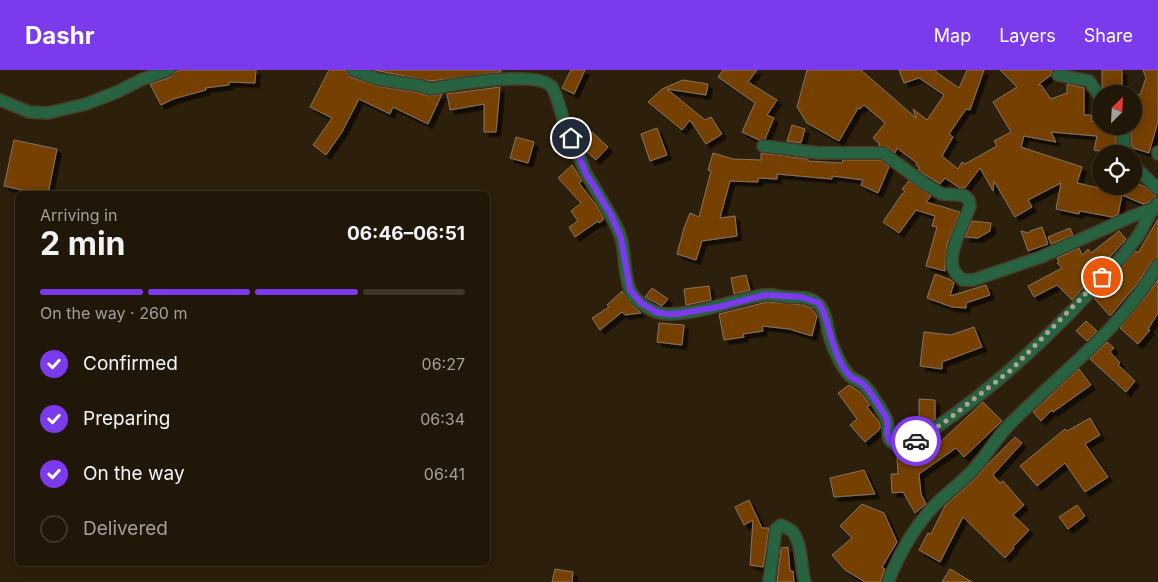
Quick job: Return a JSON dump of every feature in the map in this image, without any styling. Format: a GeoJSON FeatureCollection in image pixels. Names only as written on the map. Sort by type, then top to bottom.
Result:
{"type":"FeatureCollection","features":[{"type":"Feature","properties":{"kind":"street"},"geometry":{"type":"LineString","coordinates":[[0,100],[30,112],[48,113],[86,104],[168,70]]}},
{"type":"Feature","properties":{"kind":"street"},"geometry":{"type":"LineString","coordinates":[[353,70],[377,78],[430,89],[498,76],[530,75],[547,81],[556,96],[565,130],[571,138],[587,176],[617,228],[621,238],[630,290],[641,303],[656,312],[667,314],[718,307],[765,295],[801,297],[819,303],[840,361],[849,376],[864,385],[887,420],[887,437],[891,443],[898,446],[906,447],[914,443],[946,421],[1011,370],[1080,302],[1125,253],[1138,237],[1155,206]]}},
{"type":"Feature","properties":{"kind":"street"},"geometry":{"type":"LineString","coordinates":[[1058,76],[1089,81],[1092,85]]}},
{"type":"Feature","properties":{"kind":"street"},"geometry":{"type":"LineString","coordinates":[[763,146],[819,153],[884,153],[925,184],[942,194],[965,196],[969,200],[970,206],[953,250],[953,267],[956,275],[963,280],[973,280],[1042,257],[1155,206]]}},
{"type":"Feature","properties":{"kind":"street"},"geometry":{"type":"LineString","coordinates":[[1142,174],[1158,189]]}},
{"type":"Feature","properties":{"kind":"street"},"geometry":{"type":"LineString","coordinates":[[888,582],[896,562],[925,516],[973,470],[1010,424],[1080,360],[1126,313],[1158,265]]}},
{"type":"Feature","properties":{"kind":"street"},"geometry":{"type":"LineString","coordinates":[[769,582],[776,529],[781,525],[791,531],[798,542],[805,582]]}},
{"type":"Feature","properties":{"kind":"building"},"geometry":{"type":"Polygon","coordinates":[[[181,70],[256,70],[255,83],[229,82],[229,85],[205,88],[206,90],[173,99],[161,105],[150,84],[171,77],[175,72],[181,70]]]}},
{"type":"Feature","properties":{"kind":"building"},"geometry":{"type":"Polygon","coordinates":[[[329,70],[346,70],[350,77],[376,86],[428,96],[442,94],[428,124],[393,107],[390,114],[359,99],[342,132],[326,155],[313,145],[332,118],[310,107],[329,70]]]}},
{"type":"Feature","properties":{"kind":"building"},"geometry":{"type":"Polygon","coordinates":[[[374,70],[501,70],[501,72],[431,81],[374,70]]]}},
{"type":"Feature","properties":{"kind":"building"},"geometry":{"type":"Polygon","coordinates":[[[571,70],[585,70],[574,94],[562,88],[571,70]]]}},
{"type":"Feature","properties":{"kind":"building"},"geometry":{"type":"Polygon","coordinates":[[[723,70],[757,70],[748,82],[777,100],[767,115],[774,118],[765,139],[759,140],[742,132],[755,103],[718,77],[723,70]]]}},
{"type":"Feature","properties":{"kind":"building"},"geometry":{"type":"Polygon","coordinates":[[[807,70],[861,70],[916,118],[913,109],[927,120],[944,95],[919,78],[904,83],[899,70],[936,70],[936,72],[959,88],[967,70],[984,70],[970,110],[966,109],[949,134],[953,137],[942,156],[958,169],[962,162],[965,164],[997,146],[994,141],[1011,132],[993,102],[1017,87],[1000,70],[1052,70],[1051,75],[1038,85],[1041,85],[1051,99],[1067,93],[1067,84],[1084,88],[1084,115],[1092,115],[1092,135],[1116,135],[1116,145],[1095,145],[1097,136],[1051,132],[1056,142],[1024,136],[1021,147],[1082,167],[1077,183],[1092,186],[1092,195],[1122,195],[1118,215],[1112,217],[1080,211],[1079,214],[1056,209],[1061,183],[1028,200],[1032,207],[1015,217],[994,181],[993,191],[980,168],[965,188],[960,188],[945,178],[940,184],[918,170],[920,168],[916,165],[917,163],[897,148],[895,153],[887,147],[879,146],[879,143],[873,138],[885,123],[864,105],[860,109],[858,108],[839,141],[807,123],[797,107],[807,70]]]}},
{"type":"Feature","properties":{"kind":"building"},"geometry":{"type":"Polygon","coordinates":[[[1102,70],[1122,70],[1122,85],[1102,85],[1102,70]]]}},
{"type":"Feature","properties":{"kind":"building"},"geometry":{"type":"Polygon","coordinates":[[[1143,70],[1158,70],[1158,121],[1149,153],[1142,151],[1142,145],[1132,145],[1131,143],[1131,135],[1142,135],[1142,89],[1146,78],[1143,70]]]}},
{"type":"Feature","properties":{"kind":"building"},"geometry":{"type":"Polygon","coordinates":[[[683,80],[708,84],[706,95],[667,89],[705,120],[711,117],[722,134],[706,144],[690,120],[682,130],[648,102],[662,89],[683,80]]]}},
{"type":"Feature","properties":{"kind":"building"},"geometry":{"type":"Polygon","coordinates":[[[500,87],[496,132],[484,132],[484,104],[450,110],[447,94],[500,87]]]}},
{"type":"Feature","properties":{"kind":"building"},"geometry":{"type":"Polygon","coordinates":[[[792,125],[805,129],[801,143],[787,141],[792,125]]]}},
{"type":"Feature","properties":{"kind":"building"},"geometry":{"type":"Polygon","coordinates":[[[657,128],[667,155],[650,161],[641,134],[657,128]]]}},
{"type":"Feature","properties":{"kind":"building"},"geometry":{"type":"Polygon","coordinates":[[[592,132],[608,147],[596,160],[584,149],[582,142],[592,132]]]}},
{"type":"Feature","properties":{"kind":"building"},"geometry":{"type":"Polygon","coordinates":[[[516,137],[534,142],[528,163],[510,158],[516,137]]]}},
{"type":"Feature","properties":{"kind":"building"},"geometry":{"type":"Polygon","coordinates":[[[14,140],[57,149],[49,191],[26,191],[4,186],[14,140]]]}},
{"type":"Feature","properties":{"kind":"building"},"geometry":{"type":"Polygon","coordinates":[[[713,153],[733,159],[761,160],[761,153],[808,159],[808,161],[842,163],[843,160],[881,160],[889,167],[878,193],[861,185],[863,180],[832,176],[832,179],[777,174],[777,179],[758,178],[758,182],[730,181],[720,218],[735,216],[737,236],[702,241],[696,260],[677,254],[690,213],[699,217],[711,171],[708,170],[713,153]]]}},
{"type":"Feature","properties":{"kind":"building"},"geometry":{"type":"Polygon","coordinates":[[[572,165],[582,181],[579,183],[604,219],[575,237],[569,227],[578,221],[571,211],[581,203],[558,178],[572,165]]]}},
{"type":"Feature","properties":{"kind":"building"},"geometry":{"type":"Polygon","coordinates":[[[909,181],[931,196],[926,202],[960,212],[947,244],[945,271],[926,266],[937,227],[932,226],[935,216],[916,210],[899,233],[883,222],[905,192],[902,189],[909,181]]]}},
{"type":"Feature","properties":{"kind":"building"},"geometry":{"type":"Polygon","coordinates":[[[1142,186],[1156,196],[1143,204],[1122,195],[1142,195],[1142,186]]]}},
{"type":"Feature","properties":{"kind":"building"},"geometry":{"type":"Polygon","coordinates":[[[1158,219],[1158,258],[1152,261],[1137,284],[1110,316],[1094,298],[1136,251],[1138,253],[1158,219]]]}},
{"type":"Feature","properties":{"kind":"building"},"geometry":{"type":"Polygon","coordinates":[[[972,221],[991,223],[990,231],[978,238],[965,237],[972,221]]]}},
{"type":"Feature","properties":{"kind":"building"},"geometry":{"type":"Polygon","coordinates":[[[1042,227],[1048,244],[1028,251],[1021,231],[1029,233],[1042,227]]]}},
{"type":"Feature","properties":{"kind":"building"},"geometry":{"type":"Polygon","coordinates":[[[1070,228],[1073,235],[1051,244],[1048,237],[1070,228]]]}},
{"type":"Feature","properties":{"kind":"building"},"geometry":{"type":"Polygon","coordinates":[[[1119,231],[1126,239],[1072,300],[1057,285],[1034,297],[1028,286],[1062,268],[1057,263],[1059,262],[1057,258],[1079,248],[1082,255],[1088,249],[1091,253],[1119,231]]]}},
{"type":"Feature","properties":{"kind":"building"},"geometry":{"type":"Polygon","coordinates":[[[935,274],[954,283],[950,296],[986,285],[990,295],[966,303],[966,308],[952,307],[927,298],[935,274]]]}},
{"type":"Feature","properties":{"kind":"building"},"geometry":{"type":"Polygon","coordinates":[[[746,275],[750,290],[734,294],[731,278],[746,275]]]}},
{"type":"Feature","properties":{"kind":"building"},"geometry":{"type":"Polygon","coordinates":[[[1158,279],[1158,313],[1148,329],[1150,330],[1138,344],[1120,328],[1158,279]]]}},
{"type":"Feature","properties":{"kind":"building"},"geometry":{"type":"Polygon","coordinates":[[[709,286],[711,300],[686,305],[684,289],[709,286]]]}},
{"type":"Feature","properties":{"kind":"building"},"geometry":{"type":"Polygon","coordinates":[[[652,288],[668,299],[662,306],[645,297],[652,288]]]}},
{"type":"Feature","properties":{"kind":"building"},"geometry":{"type":"Polygon","coordinates":[[[622,291],[631,304],[641,313],[625,315],[622,312],[600,330],[592,318],[609,307],[607,305],[622,291]]]}},
{"type":"Feature","properties":{"kind":"building"},"geometry":{"type":"Polygon","coordinates":[[[767,302],[803,305],[811,308],[817,316],[812,336],[789,329],[762,326],[763,331],[743,334],[744,337],[724,340],[719,314],[767,302]]]}},
{"type":"Feature","properties":{"kind":"building"},"geometry":{"type":"Polygon","coordinates":[[[1086,321],[1097,331],[1087,341],[1076,331],[1086,321]]]}},
{"type":"Feature","properties":{"kind":"building"},"geometry":{"type":"Polygon","coordinates":[[[659,323],[684,325],[682,345],[657,342],[659,323]]]}},
{"type":"Feature","properties":{"kind":"building"},"geometry":{"type":"Polygon","coordinates":[[[974,327],[982,347],[942,362],[942,369],[920,366],[924,332],[951,335],[974,327]]]}},
{"type":"Feature","properties":{"kind":"building"},"geometry":{"type":"Polygon","coordinates":[[[1107,342],[1114,348],[1110,352],[1120,363],[1118,365],[1135,381],[1126,392],[1090,359],[1107,342]]]}},
{"type":"Feature","properties":{"kind":"building"},"geometry":{"type":"Polygon","coordinates":[[[1079,369],[1091,385],[1053,412],[1052,410],[1041,421],[1033,412],[1079,369]]]}},
{"type":"Feature","properties":{"kind":"building"},"geometry":{"type":"Polygon","coordinates":[[[849,385],[860,392],[870,405],[867,407],[880,423],[880,429],[865,442],[850,425],[857,419],[838,393],[849,385]]]}},
{"type":"Feature","properties":{"kind":"building"},"geometry":{"type":"Polygon","coordinates":[[[919,399],[935,400],[935,419],[929,423],[919,423],[919,399]]]}},
{"type":"Feature","properties":{"kind":"building"},"geometry":{"type":"Polygon","coordinates":[[[983,402],[1002,421],[964,457],[956,448],[919,474],[921,494],[926,504],[915,513],[903,492],[892,493],[891,474],[898,474],[897,457],[910,457],[935,438],[935,447],[983,402]]]}},
{"type":"Feature","properties":{"kind":"building"},"geometry":{"type":"Polygon","coordinates":[[[1090,418],[1100,435],[1085,444],[1108,477],[1085,492],[1065,463],[1037,486],[1020,466],[1065,429],[1067,431],[1090,418]]]}},
{"type":"Feature","properties":{"kind":"building"},"geometry":{"type":"Polygon","coordinates":[[[1015,437],[1022,443],[993,475],[1000,483],[1003,481],[1024,505],[1013,515],[1029,530],[1014,548],[1005,558],[963,517],[940,562],[919,550],[928,533],[931,534],[945,506],[975,479],[1015,437]]]}},
{"type":"Feature","properties":{"kind":"building"},"geometry":{"type":"Polygon","coordinates":[[[864,470],[875,494],[834,497],[830,478],[864,470]]]}},
{"type":"Feature","properties":{"kind":"building"},"geometry":{"type":"Polygon","coordinates":[[[749,500],[762,528],[769,528],[763,567],[750,565],[753,520],[744,525],[735,507],[749,500]]]}},
{"type":"Feature","properties":{"kind":"building"},"geometry":{"type":"Polygon","coordinates":[[[862,504],[884,513],[897,542],[882,567],[885,569],[880,582],[865,582],[845,570],[832,555],[852,538],[840,526],[862,504]]]}},
{"type":"Feature","properties":{"kind":"building"},"geometry":{"type":"Polygon","coordinates":[[[1077,505],[1085,516],[1068,529],[1059,517],[1077,505]]]}},
{"type":"Feature","properties":{"kind":"building"},"geometry":{"type":"Polygon","coordinates":[[[788,547],[790,571],[793,571],[794,582],[777,582],[781,548],[788,547]]]}},
{"type":"Feature","properties":{"kind":"building"},"geometry":{"type":"Polygon","coordinates":[[[555,569],[573,572],[572,582],[552,582],[555,569]]]}},
{"type":"Feature","properties":{"kind":"building"},"geometry":{"type":"Polygon","coordinates":[[[950,569],[972,582],[942,582],[950,569]]]}},
{"type":"Feature","properties":{"kind":"way so far"},"geometry":{"type":"LineString","coordinates":[[916,441],[946,421],[1011,370],[1080,302],[1102,277]]}},
{"type":"Feature","properties":{"kind":"route"},"geometry":{"type":"LineString","coordinates":[[571,138],[587,176],[617,228],[621,238],[630,290],[641,303],[656,312],[676,314],[718,307],[765,295],[801,297],[819,303],[840,361],[849,376],[864,385],[882,411],[887,420],[887,437],[891,443],[906,447],[916,441]]}}]}
